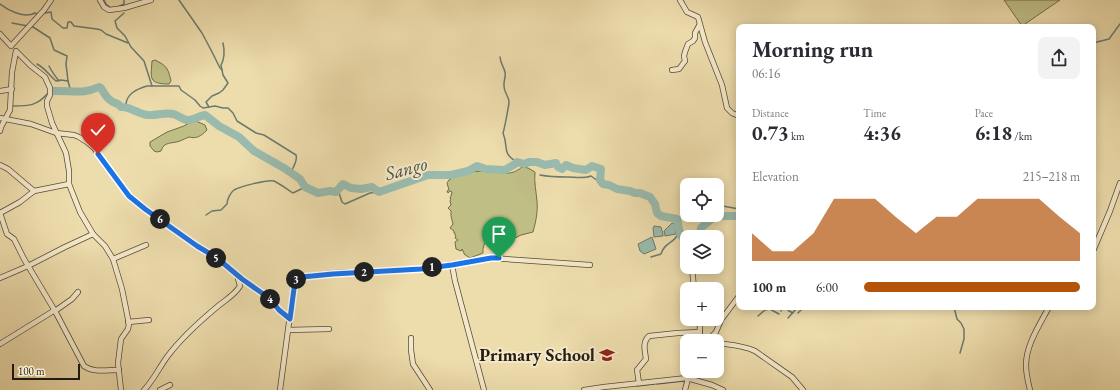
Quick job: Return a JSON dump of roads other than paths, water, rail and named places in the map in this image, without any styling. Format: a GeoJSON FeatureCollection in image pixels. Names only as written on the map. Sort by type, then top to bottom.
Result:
{"type":"FeatureCollection","features":[{"type":"Feature","properties":{"kind":"street"},"geometry":{"type":"LineString","coordinates":[[11,46],[44,10],[51,0]]}},
{"type":"Feature","properties":{"kind":"street"},"geometry":{"type":"LineString","coordinates":[[100,0],[109,10],[124,8],[151,0]]}},
{"type":"Feature","properties":{"kind":"street"},"geometry":{"type":"LineString","coordinates":[[680,0],[687,12],[698,17],[707,49],[722,85],[727,108],[736,115]]}},
{"type":"Feature","properties":{"kind":"street"},"geometry":{"type":"LineString","coordinates":[[672,70],[679,69],[685,61],[684,56],[688,44],[695,38],[695,33],[700,24]]}},
{"type":"Feature","properties":{"kind":"street"},"geometry":{"type":"LineString","coordinates":[[0,34],[31,66],[45,77],[50,88],[47,106],[56,133],[66,153],[69,171],[69,184],[80,212],[93,234],[105,246],[113,259],[122,289],[128,322],[128,330],[121,339],[118,363],[121,390]]}},
{"type":"Feature","properties":{"kind":"street"},"geometry":{"type":"LineString","coordinates":[[0,131],[2,118],[10,110],[12,72],[16,51]]}},
{"type":"Feature","properties":{"kind":"street"},"geometry":{"type":"LineString","coordinates":[[0,91],[12,89]]}},
{"type":"Feature","properties":{"kind":"street"},"geometry":{"type":"LineString","coordinates":[[2,118],[32,124],[56,133],[74,135],[87,142],[94,148],[129,196],[197,246],[217,258],[269,298],[279,310],[290,319]]}},
{"type":"Feature","properties":{"kind":"street"},"geometry":{"type":"LineString","coordinates":[[0,165],[8,169],[34,191]]}},
{"type":"Feature","properties":{"kind":"street"},"geometry":{"type":"LineString","coordinates":[[1096,244],[1120,183]]}},
{"type":"Feature","properties":{"kind":"street"},"geometry":{"type":"LineString","coordinates":[[69,184],[34,191],[20,202],[0,213],[7,234],[14,239],[84,366],[94,371],[119,370]]}},
{"type":"Feature","properties":{"kind":"street"},"geometry":{"type":"LineString","coordinates":[[0,278],[93,234]]}},
{"type":"Feature","properties":{"kind":"street"},"geometry":{"type":"LineString","coordinates":[[113,259],[146,245]]}},
{"type":"Feature","properties":{"kind":"street"},"geometry":{"type":"LineString","coordinates":[[280,390],[295,281],[298,278],[333,274],[421,269],[491,258],[590,265]]}},
{"type":"Feature","properties":{"kind":"street"},"geometry":{"type":"LineString","coordinates":[[452,265],[484,390]]}},
{"type":"Feature","properties":{"kind":"street"},"geometry":{"type":"LineString","coordinates":[[146,389],[167,356],[182,338],[214,309],[237,291],[240,286],[238,275]]}},
{"type":"Feature","properties":{"kind":"street"},"geometry":{"type":"LineString","coordinates":[[0,344],[55,311],[72,299],[78,292]]}},
{"type":"Feature","properties":{"kind":"street"},"geometry":{"type":"LineString","coordinates":[[714,334],[721,320],[736,300]]}},
{"type":"Feature","properties":{"kind":"street"},"geometry":{"type":"LineString","coordinates":[[1030,390],[1026,356],[1032,340],[1047,310]]}},
{"type":"Feature","properties":{"kind":"street"},"geometry":{"type":"LineString","coordinates":[[128,322],[149,320]]}},
{"type":"Feature","properties":{"kind":"street"},"geometry":{"type":"LineString","coordinates":[[638,383],[637,370],[646,359],[644,343],[649,336],[700,332],[700,326]]}},
{"type":"Feature","properties":{"kind":"street"},"geometry":{"type":"LineString","coordinates":[[288,330],[329,329]]}},
{"type":"Feature","properties":{"kind":"street"},"geometry":{"type":"LineString","coordinates":[[411,338],[411,350],[414,364],[430,390]]}},
{"type":"Feature","properties":{"kind":"street"},"geometry":{"type":"LineString","coordinates":[[724,344],[737,344],[751,349],[792,377],[803,390]]}},
{"type":"Feature","properties":{"kind":"street"},"geometry":{"type":"LineString","coordinates":[[685,390],[687,378]]}},
{"type":"Feature","properties":{"kind":"street"},"geometry":{"type":"LineString","coordinates":[[584,390],[687,378],[712,385],[723,390]]}},
{"type":"Feature","properties":{"kind":"street"},"geometry":{"type":"LineString","coordinates":[[160,390],[170,385]]}},
{"type":"Feature","properties":{"kind":"waterway"},"geometry":{"type":"LineString","coordinates":[[104,0],[111,8]]}},
{"type":"Feature","properties":{"kind":"waterway"},"geometry":{"type":"LineString","coordinates":[[118,7],[124,4],[124,0]]}},
{"type":"Feature","properties":{"kind":"waterway"},"geometry":{"type":"LineString","coordinates":[[179,0],[202,33],[222,70]]}},
{"type":"Feature","properties":{"kind":"waterway"},"geometry":{"type":"LineString","coordinates":[[0,4],[7,9],[21,14],[37,14]]}},
{"type":"Feature","properties":{"kind":"waterway"},"geometry":{"type":"LineString","coordinates":[[45,13],[51,12],[52,19],[63,28],[67,28],[68,22],[71,22],[74,26],[101,30],[106,34],[128,43]]}},
{"type":"Feature","properties":{"kind":"waterway"},"geometry":{"type":"LineString","coordinates":[[124,13],[115,21],[117,28],[144,61],[152,86]]}},
{"type":"Feature","properties":{"kind":"waterway"},"geometry":{"type":"LineString","coordinates":[[12,23],[33,27],[50,38],[54,50],[67,56],[66,64],[68,81]]}},
{"type":"Feature","properties":{"kind":"waterway","name":"Sango"},"geometry":{"type":"LineString","coordinates":[[1096,42],[1109,39],[1120,24]]}},
{"type":"Feature","properties":{"kind":"waterway"},"geometry":{"type":"LineString","coordinates":[[209,107],[206,102],[212,96],[223,90],[228,83],[223,75],[221,65],[224,55],[223,43]]}},
{"type":"Feature","properties":{"kind":"waterway"},"geometry":{"type":"LineString","coordinates":[[500,57],[505,74],[504,89],[509,102],[503,133],[507,153],[517,162]]}},
{"type":"Feature","properties":{"kind":"waterway"},"geometry":{"type":"LineString","coordinates":[[37,64],[56,81],[68,81],[71,92]]}},
{"type":"Feature","properties":{"kind":"waterway"},"geometry":{"type":"LineString","coordinates":[[49,66],[59,81]]}},
{"type":"Feature","properties":{"kind":"waterway"},"geometry":{"type":"LineString","coordinates":[[126,107],[127,99],[132,93],[139,89],[147,86],[179,86],[181,90],[203,108],[215,106],[228,108],[233,113],[237,121],[256,133],[264,135],[296,155],[296,162],[290,173]]}},
{"type":"Feature","properties":{"kind":"waterway","name":"Sango"},"geometry":{"type":"LineString","coordinates":[[53,91],[81,92],[99,87],[112,102],[141,114],[170,114],[188,120],[205,115],[219,126],[239,137],[254,151],[300,179],[305,187],[318,193],[330,191],[336,192],[343,184],[351,188],[361,189],[372,187],[379,192],[428,175],[451,175],[468,171],[477,166],[486,169],[505,170],[517,162],[524,164],[529,162],[537,162],[545,165],[556,163],[558,167],[562,169],[566,165],[573,168],[586,170],[592,166],[601,169],[600,180],[603,184],[650,197],[655,204],[657,213],[661,216],[677,219],[680,234]]}},
{"type":"Feature","properties":{"kind":"waterway","name":"Sango"},"geometry":{"type":"LineString","coordinates":[[13,106],[24,106],[36,103],[48,93]]}},
{"type":"Feature","properties":{"kind":"waterway"},"geometry":{"type":"LineString","coordinates":[[540,175],[579,178],[591,176],[598,181],[601,181]]}},
{"type":"Feature","properties":{"kind":"waterway"},"geometry":{"type":"LineString","coordinates":[[206,215],[212,211],[221,210],[227,204],[229,197],[234,190],[247,185],[274,181],[293,193],[305,187]]}},
{"type":"Feature","properties":{"kind":"waterway"},"geometry":{"type":"LineString","coordinates":[[338,190],[342,202],[345,204],[370,193],[379,192]]}},
{"type":"Feature","properties":{"kind":"waterway"},"geometry":{"type":"LineString","coordinates":[[724,206],[736,208]]}},
{"type":"Feature","properties":{"kind":"waterway","name":"Sango"},"geometry":{"type":"LineString","coordinates":[[701,230],[701,228],[715,216],[736,216]]}},
{"type":"Feature","properties":{"kind":"waterway"},"geometry":{"type":"LineString","coordinates":[[651,257],[661,254],[662,250],[675,239],[677,236],[678,226]]}},
{"type":"Feature","properties":{"kind":"waterway"},"geometry":{"type":"LineString","coordinates":[[758,316],[765,310]]}},
{"type":"Feature","properties":{"kind":"waterway"},"geometry":{"type":"LineString","coordinates":[[772,310],[779,314]]}},
{"type":"Feature","properties":{"kind":"waterway"},"geometry":{"type":"LineString","coordinates":[[788,310],[793,313]]}},
{"type":"Feature","properties":{"kind":"waterway"},"geometry":{"type":"LineString","coordinates":[[788,318],[795,310]]}},
{"type":"Feature","properties":{"kind":"waterway"},"geometry":{"type":"LineString","coordinates":[[798,313],[801,310]]}},
{"type":"Feature","properties":{"kind":"waterway"},"geometry":{"type":"LineString","coordinates":[[955,310],[957,319],[964,329],[964,339],[960,353]]}},
{"type":"Feature","properties":{"kind":"waterway"},"geometry":{"type":"LineString","coordinates":[[657,384],[683,381],[685,382],[683,390]]}},
{"type":"Feature","properties":{"kind":"waterway"},"geometry":{"type":"LineString","coordinates":[[637,386],[654,384]]}},
{"type":"Feature","properties":{"kind":"place","name":"Primary School"},"geometry":{"type":"Point","coordinates":[607,355]}}]}
